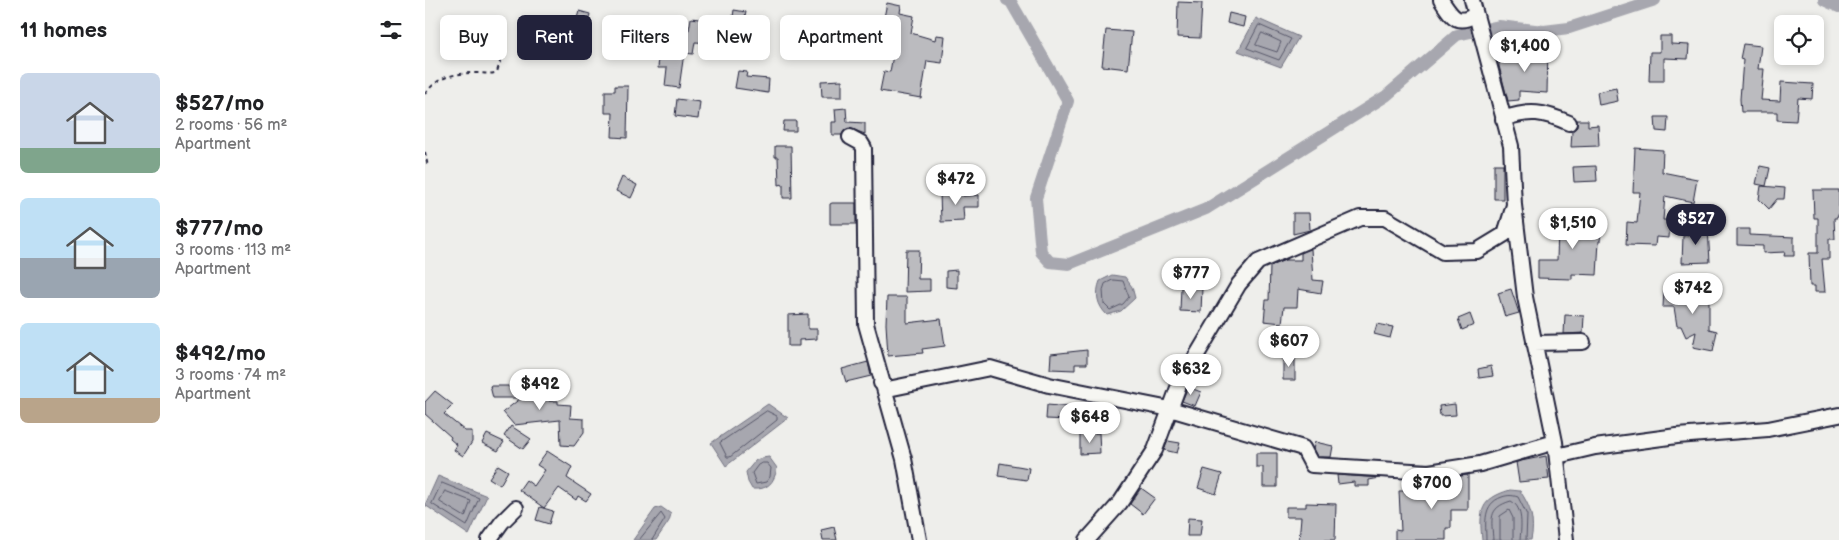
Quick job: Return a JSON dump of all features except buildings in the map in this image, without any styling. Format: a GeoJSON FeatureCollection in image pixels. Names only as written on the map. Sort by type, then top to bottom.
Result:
{"type":"FeatureCollection","features":[{"type":"Feature","properties":{"kind":"street"},"geometry":{"type":"LineString","coordinates":[[1441,0],[1452,16],[1459,20],[1465,21],[1475,15]]}},
{"type":"Feature","properties":{"kind":"street"},"geometry":{"type":"LineString","coordinates":[[1472,0],[1511,146],[1514,205],[1525,297],[1555,442],[1566,540]]}},
{"type":"Feature","properties":{"kind":"street"},"geometry":{"type":"LineString","coordinates":[[1503,118],[1521,112],[1534,113],[1551,115],[1569,124]]}},
{"type":"Feature","properties":{"kind":"street"},"geometry":{"type":"LineString","coordinates":[[850,137],[861,142],[864,148],[866,324],[881,383],[904,459],[919,540]]}},
{"type":"Feature","properties":{"kind":"street"},"geometry":{"type":"LineString","coordinates":[[1087,540],[1120,503],[1155,450],[1179,384],[1239,284],[1258,262],[1360,218],[1385,218],[1443,252],[1477,250],[1505,234],[1514,205]]}},
{"type":"Feature","properties":{"kind":"street"},"geometry":{"type":"LineString","coordinates":[[1534,343],[1583,342]]}},
{"type":"Feature","properties":{"kind":"street"},"geometry":{"type":"LineString","coordinates":[[881,383],[888,389],[991,368],[1049,384],[1170,409],[1303,448],[1312,465],[1429,472],[1480,464],[1555,442]]}},
{"type":"Feature","properties":{"kind":"street"},"geometry":{"type":"LineString","coordinates":[[1557,456],[1595,447],[1677,436],[1768,428],[1839,415]]}},
{"type":"Feature","properties":{"kind":"street"},"geometry":{"type":"LineString","coordinates":[[489,540],[502,522],[516,508]]}},
{"type":"Feature","properties":{"kind":"path"},"geometry":{"type":"LineString","coordinates":[[425,94],[432,84],[447,75],[497,72],[500,60]]}},
{"type":"Feature","properties":{"kind":"path"},"geometry":{"type":"LineString","coordinates":[[425,152],[428,167]]}},
{"type":"Feature","properties":{"kind":"water"},"geometry":{"type":"Polygon","coordinates":[[[1256,18],[1299,37],[1281,67],[1238,51],[1256,18]]]}},
{"type":"Feature","properties":{"kind":"water"},"geometry":{"type":"Polygon","coordinates":[[[1112,275],[1125,277],[1132,287],[1135,298],[1121,311],[1107,315],[1099,303],[1098,290],[1100,281],[1112,275]]]}},
{"type":"Feature","properties":{"kind":"water"},"geometry":{"type":"Polygon","coordinates":[[[768,404],[788,418],[726,466],[711,443],[768,404]]]}},
{"type":"Feature","properties":{"kind":"water"},"geometry":{"type":"Polygon","coordinates":[[[769,457],[777,468],[776,473],[772,482],[766,487],[752,489],[746,472],[756,460],[769,457]]]}},
{"type":"Feature","properties":{"kind":"water"},"geometry":{"type":"Polygon","coordinates":[[[438,476],[487,496],[469,535],[425,505],[438,476]]]}},
{"type":"Feature","properties":{"kind":"water"},"geometry":{"type":"Polygon","coordinates":[[[1510,490],[1520,491],[1527,503],[1533,527],[1531,540],[1482,540],[1481,521],[1487,502],[1510,490]]]}},
{"type":"Feature","properties":{"kind":"water"},"geometry":{"type":"Polygon","coordinates":[[[661,507],[671,514],[669,521],[656,540],[633,540],[655,509],[661,507]]]}},
{"type":"Feature","properties":{"kind":"waterway"},"geometry":{"type":"LineString","coordinates":[[1007,0],[1011,2],[1068,101],[1036,198],[1041,252],[1050,262],[1069,264],[1206,209],[1386,96],[1457,35],[1499,26],[1544,31],[1569,28],[1655,0]]}},
{"type":"Feature","properties":{"kind":"waterway"},"geometry":{"type":"LineString","coordinates":[[1824,0],[1839,7]]}}]}
